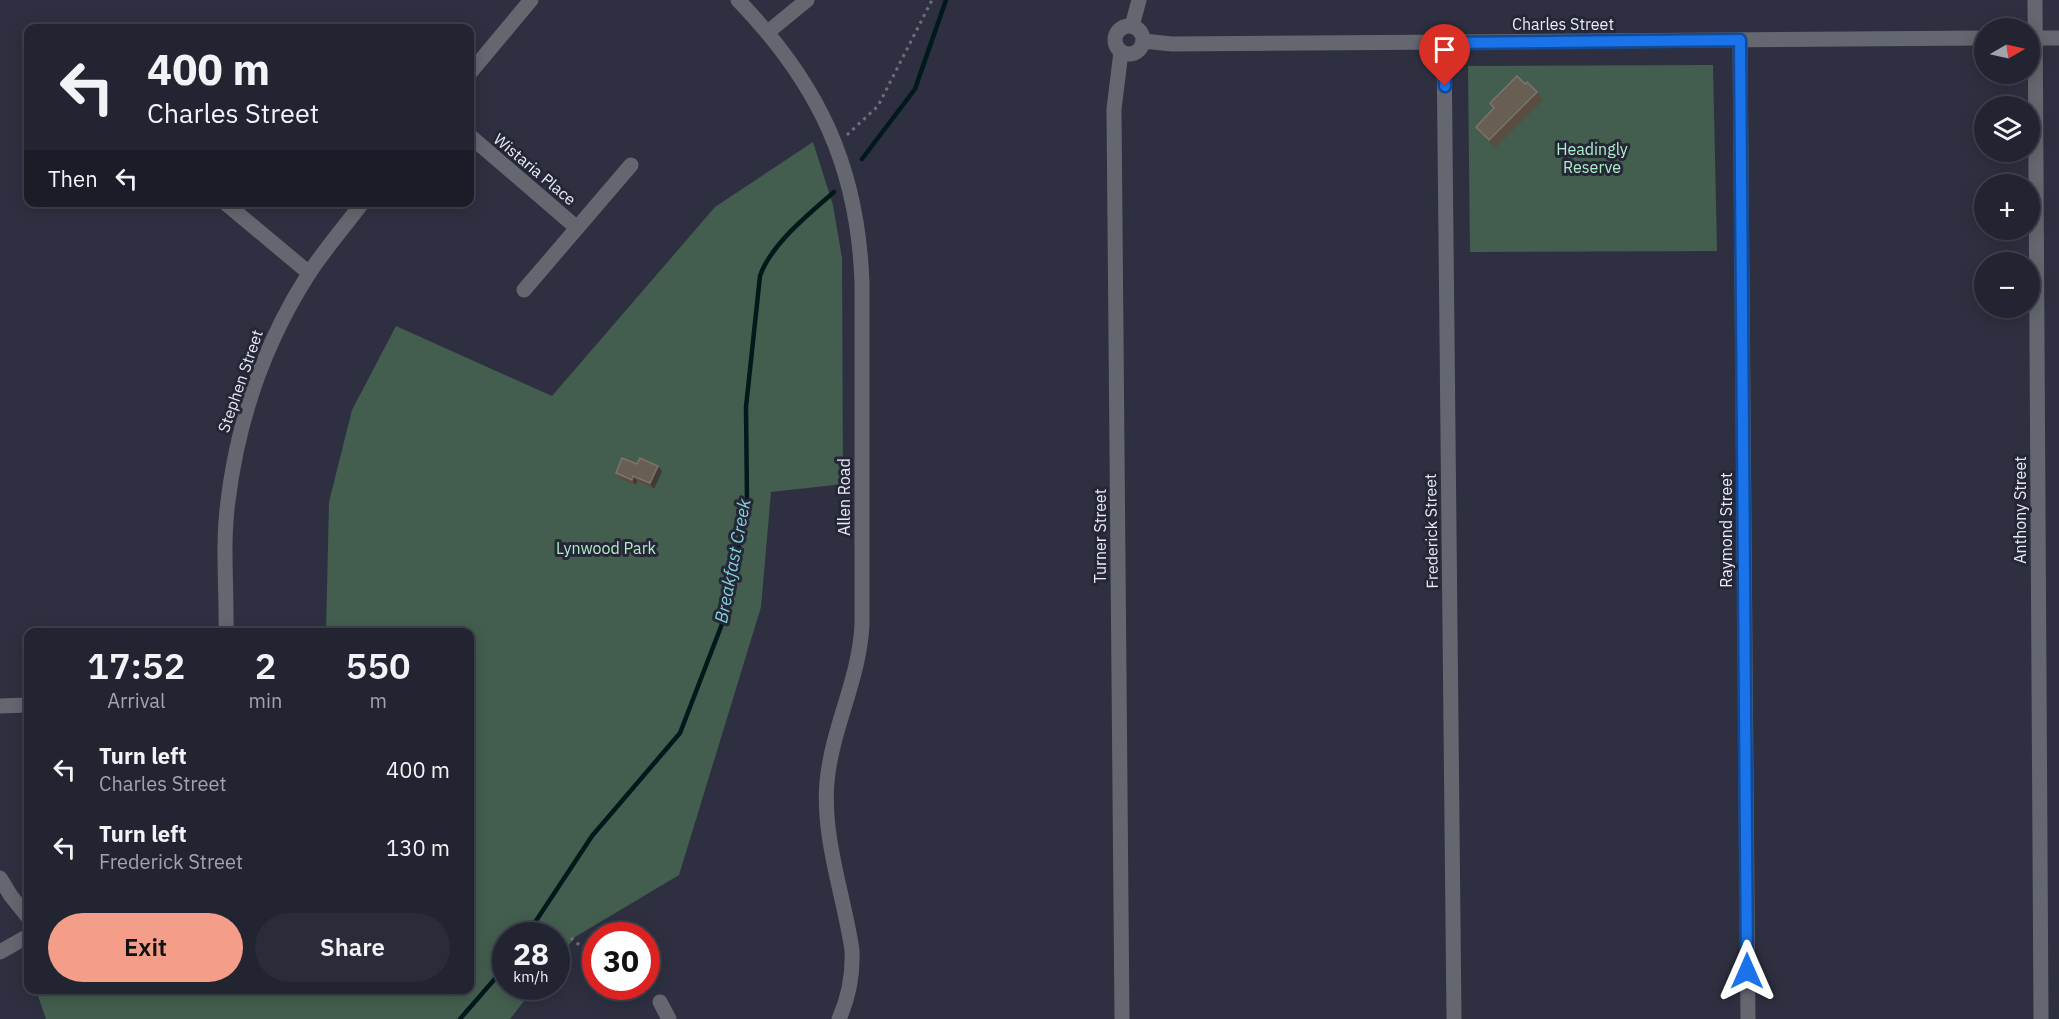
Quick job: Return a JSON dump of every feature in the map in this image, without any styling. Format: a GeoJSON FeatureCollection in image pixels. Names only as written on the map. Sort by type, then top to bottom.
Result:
{"type":"FeatureCollection","features":[{"type":"Feature","properties":{"kind":"street","name":"Allen Road"},"geometry":{"type":"LineString","coordinates":[[738,0],[768,32],[812,96],[837,149],[850,193],[859,241],[861,264],[862,625],[858,663],[830,761],[826,800],[828,823],[852,950],[849,991],[839,1019]]}},
{"type":"Feature","properties":{"kind":"street"},"geometry":{"type":"LineString","coordinates":[[768,32],[807,0]]}},
{"type":"Feature","properties":{"kind":"street"},"geometry":{"type":"LineString","coordinates":[[1132,26],[1140,0]]}},
{"type":"Feature","properties":{"kind":"street","name":"Anthony Street"},"geometry":{"type":"LineString","coordinates":[[2034,18],[2035,0]]}},
{"type":"Feature","properties":{"kind":"street"},"geometry":{"type":"LineString","coordinates":[[474,68],[524,3]]}},
{"type":"Feature","properties":{"kind":"street"},"geometry":{"type":"LineString","coordinates":[[1123,26],[1132,26],[1139,30],[1143,41],[1135,53],[1121,52],[1114,41],[1116,32],[1123,26]]}},
{"type":"Feature","properties":{"kind":"street","name":"Charles Street"},"geometry":{"type":"LineString","coordinates":[[1143,41],[1172,44],[1974,38]]}},
{"type":"Feature","properties":{"kind":"street"},"geometry":{"type":"LineString","coordinates":[[2040,38],[2059,38]]}},
{"type":"Feature","properties":{"kind":"street","name":"Raymond Street"},"geometry":{"type":"LineString","coordinates":[[1740,40],[1748,1019]]}},
{"type":"Feature","properties":{"kind":"street","name":"Frederick Street"},"geometry":{"type":"LineString","coordinates":[[1444,43],[1454,1019]]}},
{"type":"Feature","properties":{"kind":"street","name":"Turner Street"},"geometry":{"type":"LineString","coordinates":[[1121,52],[1114,110],[1122,1019]]}},
{"type":"Feature","properties":{"kind":"street","name":"Anthony Street"},"geometry":{"type":"LineString","coordinates":[[2032,84],[2041,1019]]}},
{"type":"Feature","properties":{"kind":"street","name":"Wistaria Place"},"geometry":{"type":"LineString","coordinates":[[474,139],[577,228]]}},
{"type":"Feature","properties":{"kind":"street","name":"Wistaria Place"},"geometry":{"type":"LineString","coordinates":[[524,290],[632,165]]}},
{"type":"Feature","properties":{"kind":"street"},"geometry":{"type":"LineString","coordinates":[[230,207],[309,273]]}},
{"type":"Feature","properties":{"kind":"street","name":"Stephen Street"},"geometry":{"type":"LineString","coordinates":[[226,628],[224,559],[228,502],[246,410],[273,335],[309,273],[359,207]]}},
{"type":"Feature","properties":{"kind":"street"},"geometry":{"type":"LineString","coordinates":[[0,706],[24,705]]}},
{"type":"Feature","properties":{"kind":"street"},"geometry":{"type":"LineString","coordinates":[[0,878],[24,912]]}},
{"type":"Feature","properties":{"kind":"street"},"geometry":{"type":"LineString","coordinates":[[0,952],[24,938]]}},
{"type":"Feature","properties":{"kind":"street"},"geometry":{"type":"LineString","coordinates":[[660,1002],[669,1019]]}},
{"type":"Feature","properties":{"kind":"path"},"geometry":{"type":"LineString","coordinates":[[847,135],[878,106],[932,0]]}},
{"type":"Feature","properties":{"kind":"path"},"geometry":{"type":"LineString","coordinates":[[571,938],[582,947]]}},
{"type":"Feature","properties":{"kind":"green space","name":"Headingly Reserve"},"geometry":{"type":"Polygon","coordinates":[[[1713,65],[1717,251],[1470,252],[1468,66],[1713,65]]]}},
{"type":"Feature","properties":{"kind":"green space","name":"Lynwood Park"},"geometry":{"type":"Polygon","coordinates":[[[813,142],[833,205],[842,258],[843,484],[771,492],[761,607],[679,875],[600,922],[582,922],[582,933],[570,943],[570,922],[492,922],[492,1000],[525,1000],[510,1019],[46,1019],[37,994],[474,994],[474,628],[326,628],[329,502],[352,410],[396,326],[552,396],[715,207],[813,142]]]}},
{"type":"Feature","properties":{"kind":"building"},"geometry":{"type":"Polygon","coordinates":[[[1517,76],[1537,92],[1489,140],[1476,127],[1494,108],[1490,103],[1517,76]]]}},
{"type":"Feature","properties":{"kind":"building"},"geometry":{"type":"Polygon","coordinates":[[[622,458],[637,464],[640,458],[658,466],[650,483],[633,476],[632,480],[616,473],[622,458]]]}},
{"type":"Feature","properties":{"kind":"waterway","name":"Breakfast Creek"},"geometry":{"type":"LineString","coordinates":[[862,159],[915,89],[946,0]]}},
{"type":"Feature","properties":{"kind":"waterway","name":"Breakfast Creek"},"geometry":{"type":"LineString","coordinates":[[535,922],[592,836],[680,733],[727,611],[747,500],[746,407],[760,276],[765,264],[782,241],[834,192]]}},
{"type":"Feature","properties":{"kind":"waterway","name":"Breakfast Creek"},"geometry":{"type":"LineString","coordinates":[[460,1019],[492,982]]}},
{"type":"Feature","properties":{"kind":"route"},"geometry":{"type":"LineString","coordinates":[[1445,86],[1444,43],[1740,40],[1747,971]]}}]}
